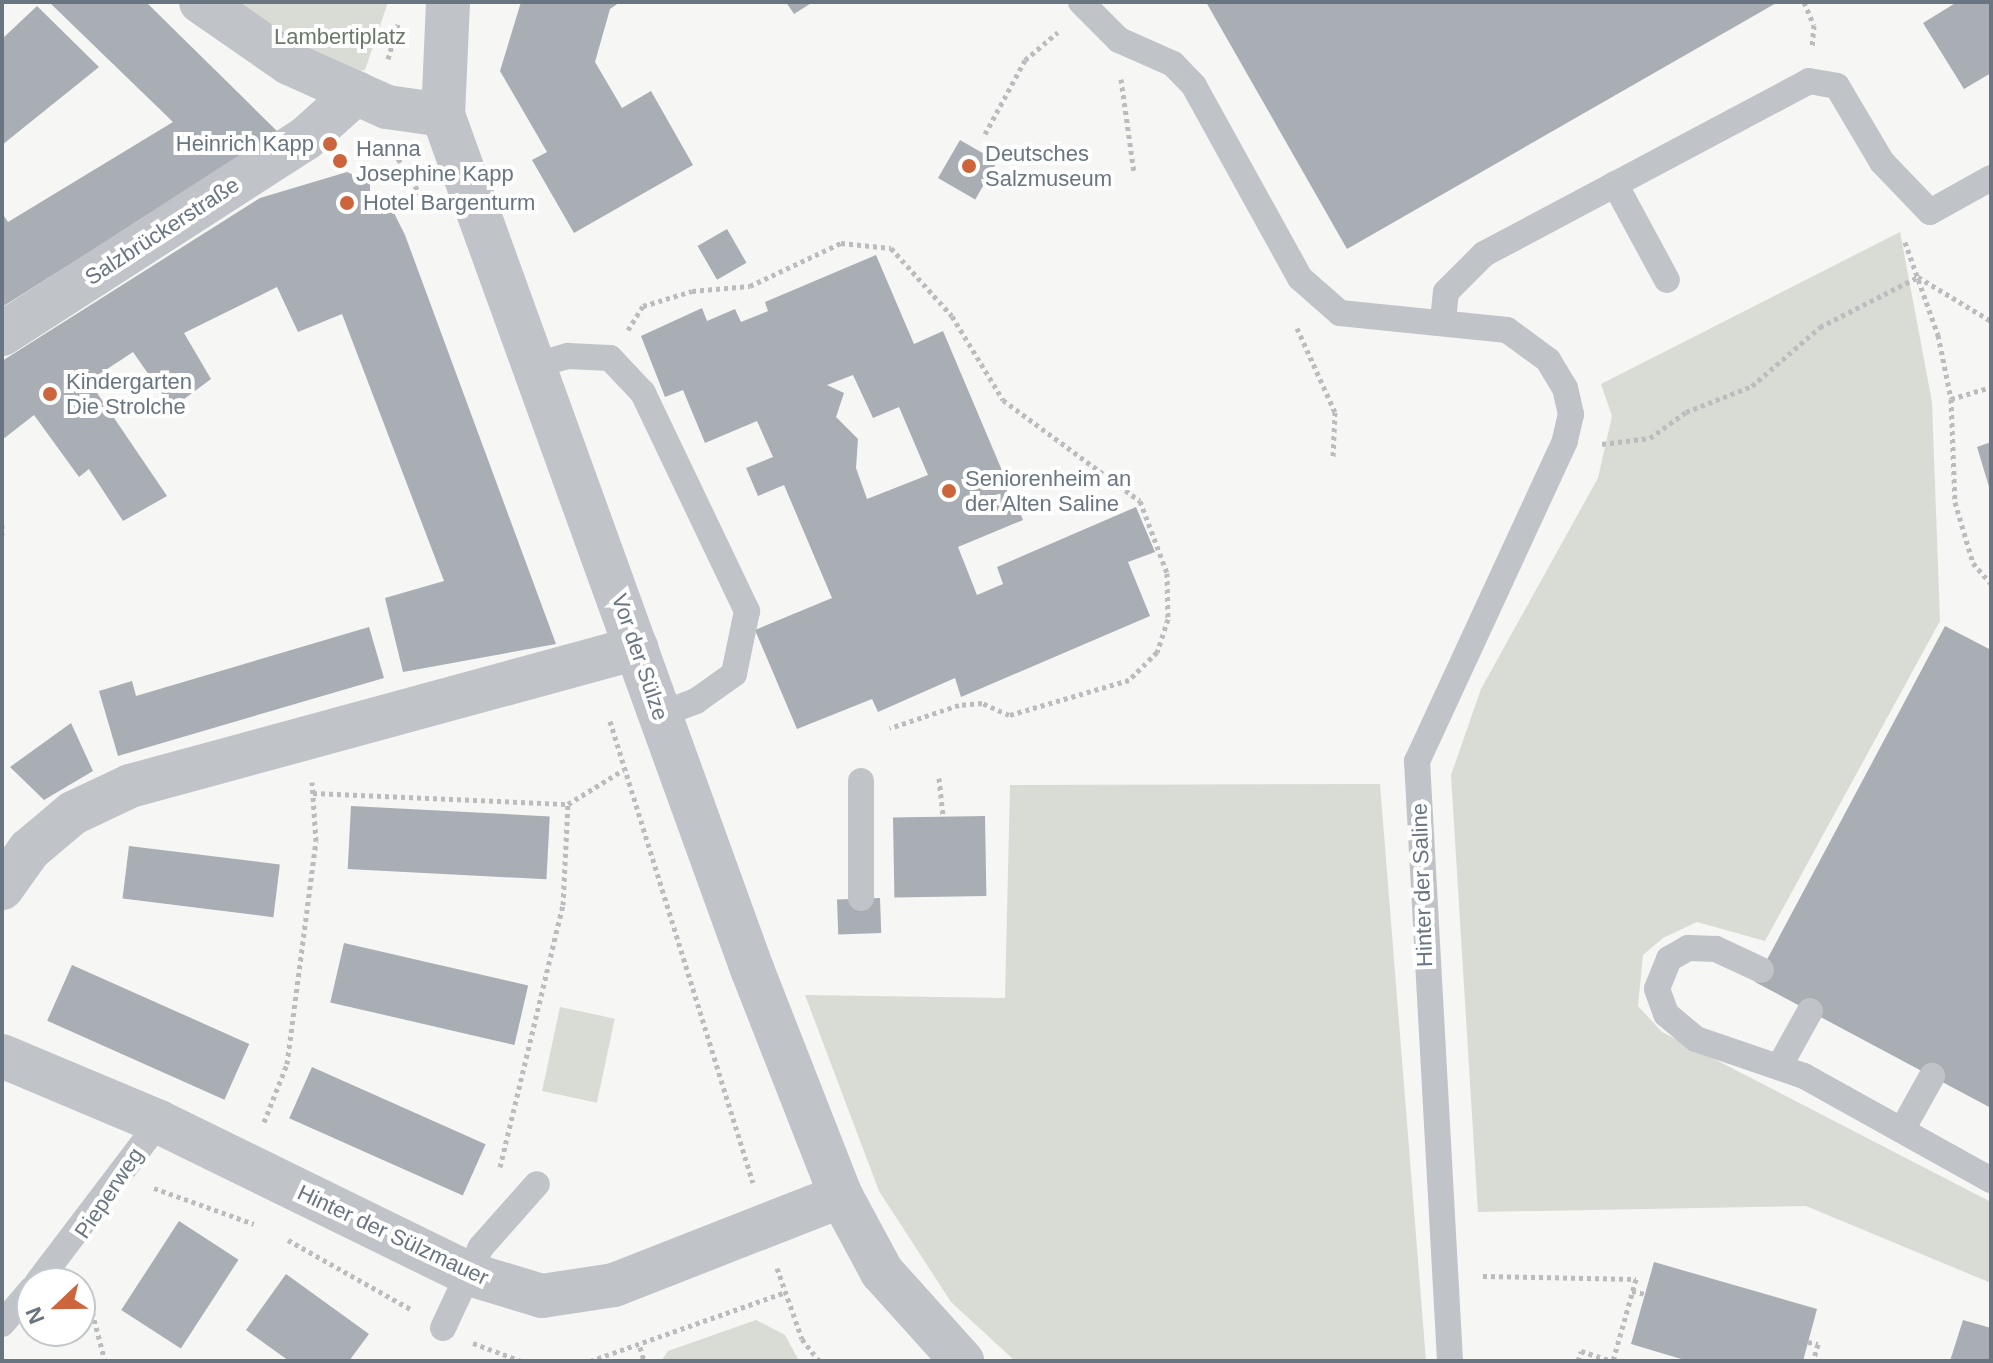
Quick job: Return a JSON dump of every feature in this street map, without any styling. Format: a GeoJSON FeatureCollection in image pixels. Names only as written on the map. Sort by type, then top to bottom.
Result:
{"type":"FeatureCollection","features":[{"type":"Feature","properties":{"kind":"street"},"geometry":{"type":"LineString","coordinates":[[201,2],[289,63],[387,107],[443,115],[448,2]]}},
{"type":"Feature","properties":{"kind":"street","name":"Salzbrückerstraße"},"geometry":{"type":"LineString","coordinates":[[2,334],[305,139],[356,93]]}},
{"type":"Feature","properties":{"kind":"street","name":"Vor der Sülze"},"geometry":{"type":"LineString","coordinates":[[443,115],[536,365],[660,715],[841,1196],[882,1272],[962,1361]]}},
{"type":"Feature","properties":{"kind":"street"},"geometry":{"type":"LineString","coordinates":[[2,888],[29,850],[73,813],[130,786],[637,648]]}},
{"type":"Feature","properties":{"kind":"street","name":"Hinter der Sülzmauer"},"geometry":{"type":"LineString","coordinates":[[2,1056],[159,1122],[469,1274],[542,1296],[574,1296],[841,1196]]}},
{"type":"Feature","properties":{"kind":"lane"},"geometry":{"type":"LineString","coordinates":[[1083,6],[1119,40],[1173,64],[1194,86],[1300,278],[1340,313],[1381,322],[1443,320],[1507,330],[1548,360],[1571,414],[1565,441]]}},
{"type":"Feature","properties":{"kind":"lane"},"geometry":{"type":"LineString","coordinates":[[1443,320],[1446,292],[1484,254],[1809,81],[1825,80],[1848,98],[1882,162],[1930,212],[1991,178]]}},
{"type":"Feature","properties":{"kind":"lane"},"geometry":{"type":"LineString","coordinates":[[1615,184],[1667,280]]}},
{"type":"Feature","properties":{"kind":"lane"},"geometry":{"type":"LineString","coordinates":[[536,365],[568,356],[610,358],[643,393],[747,611],[734,674],[696,701],[660,715]]}},
{"type":"Feature","properties":{"kind":"lane","name":"Hinter der Saline"},"geometry":{"type":"LineString","coordinates":[[1450,1361],[1448,1275],[1417,761],[1565,441]]}},
{"type":"Feature","properties":{"kind":"lane"},"geometry":{"type":"LineString","coordinates":[[861,781],[861,898]]}},
{"type":"Feature","properties":{"kind":"lane"},"geometry":{"type":"LineString","coordinates":[[1761,970],[1716,949],[1688,948],[1669,959],[1657,989],[1666,1014],[1696,1039],[1779,1067],[1991,1180]]}},
{"type":"Feature","properties":{"kind":"lane"},"geometry":{"type":"LineString","coordinates":[[1779,1067],[1810,1011]]}},
{"type":"Feature","properties":{"kind":"lane"},"geometry":{"type":"LineString","coordinates":[[1902,1130],[1932,1076]]}},
{"type":"Feature","properties":{"kind":"lane","name":"Pieperweg"},"geometry":{"type":"LineString","coordinates":[[73,1241],[159,1122]]}},
{"type":"Feature","properties":{"kind":"lane"},"geometry":{"type":"LineString","coordinates":[[443,1328],[481,1247],[537,1184]]}},
{"type":"Feature","properties":{"kind":"lane"},"geometry":{"type":"LineString","coordinates":[[51,1267],[73,1241]]}},
{"type":"Feature","properties":{"kind":"lane"},"geometry":{"type":"LineString","coordinates":[[2,1324],[16,1308]]}},
{"type":"Feature","properties":{"kind":"path"},"geometry":{"type":"LineString","coordinates":[[1804,2],[1814,25]]}},
{"type":"Feature","properties":{"kind":"path"},"geometry":{"type":"LineString","coordinates":[[985,134],[1025,60],[1083,6]]}},
{"type":"Feature","properties":{"kind":"path"},"geometry":{"type":"LineString","coordinates":[[1119,40],[1134,173]]}},
{"type":"Feature","properties":{"kind":"path"},"geometry":{"type":"LineString","coordinates":[[398,169],[426,204]]}},
{"type":"Feature","properties":{"kind":"path"},"geometry":{"type":"LineString","coordinates":[[1900,229],[1918,277],[1951,399],[1955,502],[1973,563],[1991,584]]}},
{"type":"Feature","properties":{"kind":"path"},"geometry":{"type":"LineString","coordinates":[[610,358],[643,306],[692,291],[750,286],[841,243],[891,248],[952,316],[1003,400],[1140,501],[1167,573],[1168,619],[1157,652],[1129,680],[1009,715],[982,703],[959,705],[890,728]]}},
{"type":"Feature","properties":{"kind":"path"},"geometry":{"type":"LineString","coordinates":[[1918,277],[1991,321]]}},
{"type":"Feature","properties":{"kind":"path"},"geometry":{"type":"LineString","coordinates":[[1565,441],[1624,446],[1650,438],[1686,412],[1752,386],[1820,327],[1918,277]]}},
{"type":"Feature","properties":{"kind":"path"},"geometry":{"type":"LineString","coordinates":[[1300,278],[1284,297],[1335,412],[1333,458]]}},
{"type":"Feature","properties":{"kind":"path"},"geometry":{"type":"LineString","coordinates":[[1951,399],[1991,387]]}},
{"type":"Feature","properties":{"kind":"path"},"geometry":{"type":"LineString","coordinates":[[2,525],[2,535]]}},
{"type":"Feature","properties":{"kind":"path"},"geometry":{"type":"LineString","coordinates":[[594,662],[623,770],[765,1225],[783,1293],[819,1361]]}},
{"type":"Feature","properties":{"kind":"path"},"geometry":{"type":"LineString","coordinates":[[246,1167],[287,1064],[316,841],[308,736]]}},
{"type":"Feature","properties":{"kind":"path"},"geometry":{"type":"LineString","coordinates":[[313,793],[568,804],[623,770]]}},
{"type":"Feature","properties":{"kind":"path"},"geometry":{"type":"LineString","coordinates":[[939,778],[943,817]]}},
{"type":"Feature","properties":{"kind":"path"},"geometry":{"type":"LineString","coordinates":[[499,1173],[563,905],[568,804]]}},
{"type":"Feature","properties":{"kind":"path"},"geometry":{"type":"LineString","coordinates":[[120,1176],[265,1228]]}},
{"type":"Feature","properties":{"kind":"path"},"geometry":{"type":"LineString","coordinates":[[279,1235],[443,1328],[521,1361]]}},
{"type":"Feature","properties":{"kind":"path","name":"Pieperweg"},"geometry":{"type":"LineString","coordinates":[[73,1241],[105,1361]]}},
{"type":"Feature","properties":{"kind":"path"},"geometry":{"type":"LineString","coordinates":[[1448,1275],[1636,1279],[1613,1361],[1581,1351],[1578,1361]]}},
{"type":"Feature","properties":{"kind":"path"},"geometry":{"type":"LineString","coordinates":[[1632,1291],[1645,1294]]}},
{"type":"Feature","properties":{"kind":"path"},"geometry":{"type":"LineString","coordinates":[[590,1361],[640,1347],[783,1293]]}},
{"type":"Feature","properties":{"kind":"path"},"geometry":{"type":"LineString","coordinates":[[1808,1342],[1818,1344],[1813,1361]]}},
{"type":"Feature","properties":{"kind":"path"},"geometry":{"type":"LineString","coordinates":[[640,1347],[644,1361]]}},
{"type":"Feature","properties":{"kind":"green space","name":"Lambertiplatz"},"geometry":{"type":"Polygon","coordinates":[[[220,2],[388,2],[365,70],[339,74],[220,2]]]}},
{"type":"Feature","properties":{"kind":"green space"},"geometry":{"type":"Polygon","coordinates":[[[1900,232],[1932,402],[1940,621],[1765,941],[1697,922],[1663,938],[1643,955],[1638,1006],[1662,1032],[1991,1202],[1991,1283],[1806,1206],[1478,1212],[1451,775],[1481,689],[1598,478],[1612,416],[1601,384],[1900,232]]]}},
{"type":"Feature","properties":{"kind":"green space"},"geometry":{"type":"Polygon","coordinates":[[[1380,784],[1426,1361],[1014,1360],[951,1302],[879,1191],[805,995],[1005,998],[1010,785],[1380,784]]]}},
{"type":"Feature","properties":{"kind":"green space"},"geometry":{"type":"Polygon","coordinates":[[[560,1007],[615,1019],[597,1103],[542,1091],[560,1007]]]}},
{"type":"Feature","properties":{"kind":"green space"},"geometry":{"type":"Polygon","coordinates":[[[756,1320],[785,1335],[799,1361],[661,1361],[668,1351],[756,1320]]]}},
{"type":"Feature","properties":{"kind":"building"},"geometry":{"type":"Polygon","coordinates":[[[49,2],[146,2],[279,133],[2,307],[2,213],[8,222],[173,122],[49,2]]]}},
{"type":"Feature","properties":{"kind":"building"},"geometry":{"type":"Polygon","coordinates":[[[521,2],[620,2],[610,9],[595,62],[622,108],[651,91],[693,165],[574,233],[532,160],[547,152],[500,71],[521,2]]]}},
{"type":"Feature","properties":{"kind":"building"},"geometry":{"type":"Polygon","coordinates":[[[786,2],[813,2],[794,14],[786,2]]]}},
{"type":"Feature","properties":{"kind":"building"},"geometry":{"type":"Polygon","coordinates":[[[1206,2],[1778,2],[1347,249],[1206,2]]]}},
{"type":"Feature","properties":{"kind":"building"},"geometry":{"type":"Polygon","coordinates":[[[1957,2],[1991,2],[1991,73],[1964,89],[1923,23],[1957,2]]]}},
{"type":"Feature","properties":{"kind":"building"},"geometry":{"type":"Polygon","coordinates":[[[37,6],[99,67],[2,145],[2,39],[37,6]]]}},
{"type":"Feature","properties":{"kind":"building"},"geometry":{"type":"Polygon","coordinates":[[[960,140],[997,162],[975,200],[938,178],[960,140]]]}},
{"type":"Feature","properties":{"kind":"building"},"geometry":{"type":"Polygon","coordinates":[[[347,172],[370,182],[370,195],[394,213],[405,235],[556,644],[403,672],[385,598],[444,581],[342,314],[298,332],[277,287],[184,333],[211,379],[172,408],[133,352],[89,381],[167,496],[123,521],[89,469],[79,477],[34,415],[2,440],[2,361],[260,198],[347,172]]]}},
{"type":"Feature","properties":{"kind":"building"},"geometry":{"type":"Polygon","coordinates":[[[727,229],[746,263],[717,280],[698,246],[727,229]]]}},
{"type":"Feature","properties":{"kind":"building","name":"Seniorenheim an der Alten Saline"},"geometry":{"type":"Polygon","coordinates":[[[876,255],[914,344],[943,331],[1023,520],[958,547],[977,595],[1003,584],[997,567],[1136,507],[1155,552],[1128,562],[1150,616],[961,697],[955,678],[878,712],[872,699],[797,729],[755,630],[832,598],[784,485],[758,496],[746,468],[773,457],[757,421],[705,443],[683,390],[665,397],[641,336],[702,308],[707,321],[735,309],[741,322],[768,311],[765,302],[876,255]],[[853,375],[827,385],[844,393],[836,417],[858,439],[856,468],[867,499],[928,475],[899,407],[873,418],[853,375]]]}},
{"type":"Feature","properties":{"kind":"building"},"geometry":{"type":"Polygon","coordinates":[[[1991,442],[1991,489],[1990,490],[1977,447],[1991,442]]]}},
{"type":"Feature","properties":{"kind":"building"},"geometry":{"type":"Polygon","coordinates":[[[1945,626],[1991,650],[1991,1108],[1755,982],[1945,626]]]}},
{"type":"Feature","properties":{"kind":"building"},"geometry":{"type":"Polygon","coordinates":[[[369,627],[384,678],[118,756],[99,691],[132,681],[136,696],[369,627]]]}},
{"type":"Feature","properties":{"kind":"building"},"geometry":{"type":"Polygon","coordinates":[[[71,723],[93,771],[44,800],[10,767],[71,723]]]}},
{"type":"Feature","properties":{"kind":"building"},"geometry":{"type":"Polygon","coordinates":[[[351,806],[550,816],[546,879],[348,869],[351,806]]]}},
{"type":"Feature","properties":{"kind":"building"},"geometry":{"type":"Polygon","coordinates":[[[985,816],[986,896],[894,898],[893,818],[985,816]]]}},
{"type":"Feature","properties":{"kind":"building"},"geometry":{"type":"Polygon","coordinates":[[[129,846],[280,865],[273,917],[123,899],[129,846]]]}},
{"type":"Feature","properties":{"kind":"building"},"geometry":{"type":"Polygon","coordinates":[[[880,898],[881,933],[838,934],[837,900],[880,898]]]}},
{"type":"Feature","properties":{"kind":"building"},"geometry":{"type":"Polygon","coordinates":[[[344,943],[528,986],[514,1045],[330,1002],[344,943]]]}},
{"type":"Feature","properties":{"kind":"building"},"geometry":{"type":"Polygon","coordinates":[[[72,965],[249,1044],[224,1100],[47,1021],[72,965]]]}},
{"type":"Feature","properties":{"kind":"building"},"geometry":{"type":"Polygon","coordinates":[[[312,1067],[486,1144],[463,1195],[289,1118],[312,1067]]]}},
{"type":"Feature","properties":{"kind":"building"},"geometry":{"type":"Polygon","coordinates":[[[179,1221],[239,1260],[181,1349],[121,1310],[179,1221]]]}},
{"type":"Feature","properties":{"kind":"building"},"geometry":{"type":"Polygon","coordinates":[[[1654,1262],[1817,1309],[1803,1361],[1688,1361],[1631,1344],[1654,1262]]]}},
{"type":"Feature","properties":{"kind":"building"},"geometry":{"type":"Polygon","coordinates":[[[286,1274],[369,1334],[349,1361],[289,1361],[246,1330],[286,1274]]]}},
{"type":"Feature","properties":{"kind":"building"},"geometry":{"type":"Polygon","coordinates":[[[1963,1320],[1991,1328],[1991,1361],[1950,1361],[1963,1320]]]}},
{"type":"Feature","properties":{"kind":"place","name":"Heinrich Kapp"},"geometry":{"type":"Point","coordinates":[330,144]}},
{"type":"Feature","properties":{"kind":"place","name":"Hanna Josephine Kapp"},"geometry":{"type":"Point","coordinates":[340,161]}},
{"type":"Feature","properties":{"kind":"place","name":"Deutsches Salzmuseum"},"geometry":{"type":"Point","coordinates":[969,166]}},
{"type":"Feature","properties":{"kind":"place","name":"Hotel Bargenturm"},"geometry":{"type":"Point","coordinates":[347,203]}},
{"type":"Feature","properties":{"kind":"place","name":"Kindergarten Die Strolche"},"geometry":{"type":"Point","coordinates":[50,394]}},
{"type":"Feature","properties":{"kind":"place","name":"Seniorenheim an der Alten Saline"},"geometry":{"type":"Point","coordinates":[949,491]}}]}
